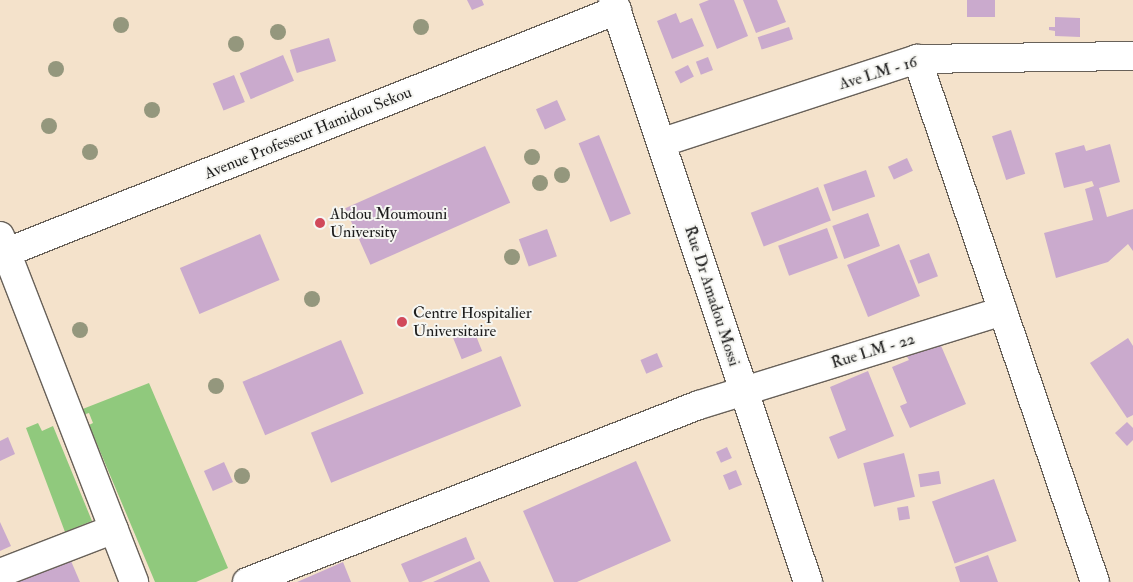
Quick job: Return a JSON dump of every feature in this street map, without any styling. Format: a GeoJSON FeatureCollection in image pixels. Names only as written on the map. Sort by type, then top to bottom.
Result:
{"type":"FeatureCollection","features":[{"type":"Feature","properties":{"kind":"street","name":"Rue Dr Amadou Mossi"},"geometry":{"type":"LineString","coordinates":[[615,5],[663,142],[742,392],[808,582]]}},
{"type":"Feature","properties":{"kind":"street","name":"Avenue Professeur Hamidou Sekou"},"geometry":{"type":"LineString","coordinates":[[2,248],[615,5]]}},
{"type":"Feature","properties":{"kind":"street","name":"Ave LM - 16"},"geometry":{"type":"LineString","coordinates":[[663,142],[917,59],[1133,56]]}},
{"type":"Feature","properties":{"kind":"street"},"geometry":{"type":"LineString","coordinates":[[917,59],[1095,582]]}},
{"type":"Feature","properties":{"kind":"street"},"geometry":{"type":"LineString","coordinates":[[2,248],[134,582]]}},
{"type":"Feature","properties":{"kind":"street","name":"Rue LM - 22"},"geometry":{"type":"LineString","coordinates":[[246,582],[699,405],[1003,311]]}},
{"type":"Feature","properties":{"kind":"street"},"geometry":{"type":"LineString","coordinates":[[0,573],[114,529]]}},
{"type":"Feature","properties":{"kind":"green space"},"geometry":{"type":"Polygon","coordinates":[[[149,383],[228,568],[196,582],[155,582],[89,425],[93,423],[89,413],[76,417],[75,412],[149,383]]]}},
{"type":"Feature","properties":{"kind":"green space"},"geometry":{"type":"Polygon","coordinates":[[[38,423],[42,431],[53,426],[92,521],[65,532],[26,428],[38,423]]]}},
{"type":"Feature","properties":{"kind":"building"},"geometry":{"type":"Polygon","coordinates":[[[467,0],[482,0],[484,5],[472,10],[467,0]]]}},
{"type":"Feature","properties":{"kind":"building"},"geometry":{"type":"Polygon","coordinates":[[[709,0],[734,0],[748,36],[717,49],[699,4],[709,0]]]}},
{"type":"Feature","properties":{"kind":"building"},"geometry":{"type":"Polygon","coordinates":[[[743,0],[777,0],[786,22],[756,33],[743,0]]]}},
{"type":"Feature","properties":{"kind":"building"},"geometry":{"type":"Polygon","coordinates":[[[967,0],[995,0],[995,17],[967,17],[967,0]]]}},
{"type":"Feature","properties":{"kind":"building"},"geometry":{"type":"Polygon","coordinates":[[[676,13],[680,23],[692,18],[704,46],[672,59],[657,21],[676,13]]]}},
{"type":"Feature","properties":{"kind":"building"},"geometry":{"type":"Polygon","coordinates":[[[1055,17],[1080,18],[1080,37],[1055,36],[1055,31],[1049,30],[1049,27],[1055,27],[1055,17]]]}},
{"type":"Feature","properties":{"kind":"building"},"geometry":{"type":"Polygon","coordinates":[[[789,27],[793,39],[762,50],[758,37],[789,27]]]}},
{"type":"Feature","properties":{"kind":"building"},"geometry":{"type":"Polygon","coordinates":[[[329,38],[336,61],[297,73],[290,50],[329,38]]]}},
{"type":"Feature","properties":{"kind":"building"},"geometry":{"type":"Polygon","coordinates":[[[283,55],[294,81],[251,99],[240,73],[283,55]]]}},
{"type":"Feature","properties":{"kind":"building"},"geometry":{"type":"Polygon","coordinates":[[[708,57],[713,70],[701,75],[696,62],[708,57]]]}},
{"type":"Feature","properties":{"kind":"building"},"geometry":{"type":"Polygon","coordinates":[[[688,65],[694,77],[681,83],[675,72],[688,65]]]}},
{"type":"Feature","properties":{"kind":"building"},"geometry":{"type":"Polygon","coordinates":[[[234,75],[245,102],[224,111],[213,84],[234,75]]]}},
{"type":"Feature","properties":{"kind":"building"},"geometry":{"type":"Polygon","coordinates":[[[557,100],[566,120],[545,129],[536,109],[557,100]]]}},
{"type":"Feature","properties":{"kind":"building"},"geometry":{"type":"Polygon","coordinates":[[[1011,130],[1025,174],[1006,180],[992,136],[1011,130]]]}},
{"type":"Feature","properties":{"kind":"building"},"geometry":{"type":"Polygon","coordinates":[[[599,135],[631,214],[610,222],[579,143],[599,135]]]}},
{"type":"Feature","properties":{"kind":"building"},"geometry":{"type":"Polygon","coordinates":[[[1110,144],[1120,182],[1099,188],[1107,217],[1133,209],[1133,251],[1128,244],[1108,262],[1056,278],[1044,233],[1093,220],[1085,189],[1094,186],[1092,181],[1064,188],[1055,153],[1084,145],[1086,151],[1110,144]]]}},
{"type":"Feature","properties":{"kind":"building"},"geometry":{"type":"Polygon","coordinates":[[[485,146],[510,203],[370,265],[345,208],[485,146]]]}},
{"type":"Feature","properties":{"kind":"building"},"geometry":{"type":"Polygon","coordinates":[[[907,158],[913,171],[894,180],[888,167],[907,158]]]}},
{"type":"Feature","properties":{"kind":"building"},"geometry":{"type":"Polygon","coordinates":[[[866,170],[875,196],[833,211],[823,185],[866,170]]]}},
{"type":"Feature","properties":{"kind":"building"},"geometry":{"type":"Polygon","coordinates":[[[818,187],[831,221],[764,246],[751,213],[818,187]]]}},
{"type":"Feature","properties":{"kind":"building"},"geometry":{"type":"Polygon","coordinates":[[[868,213],[880,246],[844,259],[832,226],[868,213]]]}},
{"type":"Feature","properties":{"kind":"building"},"geometry":{"type":"Polygon","coordinates":[[[827,228],[838,258],[789,276],[778,246],[827,228]]]}},
{"type":"Feature","properties":{"kind":"building"},"geometry":{"type":"Polygon","coordinates":[[[547,229],[557,256],[529,267],[519,239],[547,229]]]}},
{"type":"Feature","properties":{"kind":"building"},"geometry":{"type":"Polygon","coordinates":[[[260,234],[280,280],[199,314],[180,268],[260,234]]]}},
{"type":"Feature","properties":{"kind":"building"},"geometry":{"type":"Polygon","coordinates":[[[899,244],[920,296],[868,317],[847,265],[899,244]]]}},
{"type":"Feature","properties":{"kind":"building"},"geometry":{"type":"Polygon","coordinates":[[[929,253],[938,276],[918,284],[909,261],[929,253]]]}},
{"type":"Feature","properties":{"kind":"building"},"geometry":{"type":"Polygon","coordinates":[[[472,326],[482,351],[462,359],[452,334],[472,326]]]}},
{"type":"Feature","properties":{"kind":"building"},"geometry":{"type":"Polygon","coordinates":[[[1128,338],[1133,346],[1133,415],[1127,418],[1090,363],[1128,338]]]}},
{"type":"Feature","properties":{"kind":"building"},"geometry":{"type":"Polygon","coordinates":[[[341,340],[364,393],[265,435],[243,382],[341,340]]]}},
{"type":"Feature","properties":{"kind":"building"},"geometry":{"type":"Polygon","coordinates":[[[939,341],[966,404],[910,428],[900,406],[907,403],[892,367],[909,360],[906,355],[939,341]]]}},
{"type":"Feature","properties":{"kind":"building"},"geometry":{"type":"Polygon","coordinates":[[[657,353],[663,367],[646,374],[640,360],[657,353]]]}},
{"type":"Feature","properties":{"kind":"building"},"geometry":{"type":"Polygon","coordinates":[[[501,356],[521,406],[331,483],[311,433],[501,356]]]}},
{"type":"Feature","properties":{"kind":"building"},"geometry":{"type":"Polygon","coordinates":[[[868,371],[894,436],[838,459],[829,437],[846,430],[830,387],[868,371]]]}},
{"type":"Feature","properties":{"kind":"building"},"geometry":{"type":"Polygon","coordinates":[[[1127,422],[1133,428],[1133,440],[1127,446],[1115,433],[1127,422]]]}},
{"type":"Feature","properties":{"kind":"building"},"geometry":{"type":"Polygon","coordinates":[[[8,437],[15,454],[0,461],[0,441],[8,437]]]}},
{"type":"Feature","properties":{"kind":"building"},"geometry":{"type":"Polygon","coordinates":[[[727,447],[732,458],[721,463],[716,452],[727,447]]]}},
{"type":"Feature","properties":{"kind":"building"},"geometry":{"type":"Polygon","coordinates":[[[904,453],[915,497],[874,507],[863,463],[904,453]]]}},
{"type":"Feature","properties":{"kind":"building"},"geometry":{"type":"Polygon","coordinates":[[[636,461],[671,541],[577,582],[554,582],[523,511],[636,461]]]}},
{"type":"Feature","properties":{"kind":"building"},"geometry":{"type":"Polygon","coordinates":[[[224,462],[233,482],[213,491],[204,471],[224,462]]]}},
{"type":"Feature","properties":{"kind":"building"},"geometry":{"type":"Polygon","coordinates":[[[736,470],[742,485],[729,490],[723,475],[736,470]]]}},
{"type":"Feature","properties":{"kind":"building"},"geometry":{"type":"Polygon","coordinates":[[[939,471],[941,484],[920,487],[918,474],[939,471]]]}},
{"type":"Feature","properties":{"kind":"building"},"geometry":{"type":"Polygon","coordinates":[[[994,479],[1017,541],[955,564],[932,502],[994,479]]]}},
{"type":"Feature","properties":{"kind":"building"},"geometry":{"type":"Polygon","coordinates":[[[908,506],[910,519],[899,521],[897,508],[908,506]]]}},
{"type":"Feature","properties":{"kind":"building"},"geometry":{"type":"Polygon","coordinates":[[[0,522],[11,546],[0,551],[0,522]]]}},
{"type":"Feature","properties":{"kind":"building"},"geometry":{"type":"Polygon","coordinates":[[[466,537],[475,559],[421,582],[409,582],[401,564],[466,537]]]}},
{"type":"Feature","properties":{"kind":"building"},"geometry":{"type":"Polygon","coordinates":[[[68,554],[80,582],[5,582],[68,554]]]}},
{"type":"Feature","properties":{"kind":"building"},"geometry":{"type":"Polygon","coordinates":[[[988,555],[998,582],[960,582],[955,567],[988,555]]]}},
{"type":"Feature","properties":{"kind":"building"},"geometry":{"type":"Polygon","coordinates":[[[480,561],[490,582],[433,582],[480,561]]]}},
{"type":"Feature","properties":{"kind":"building"},"geometry":{"type":"Polygon","coordinates":[[[343,562],[351,582],[297,582],[343,562]]]}},
{"type":"Feature","properties":{"kind":"place","name":"Abdou Moumouni University"},"geometry":{"type":"Point","coordinates":[320,223]}},
{"type":"Feature","properties":{"kind":"place","name":"Centre Hospitalier Universitaire"},"geometry":{"type":"Point","coordinates":[402,322]}}]}
